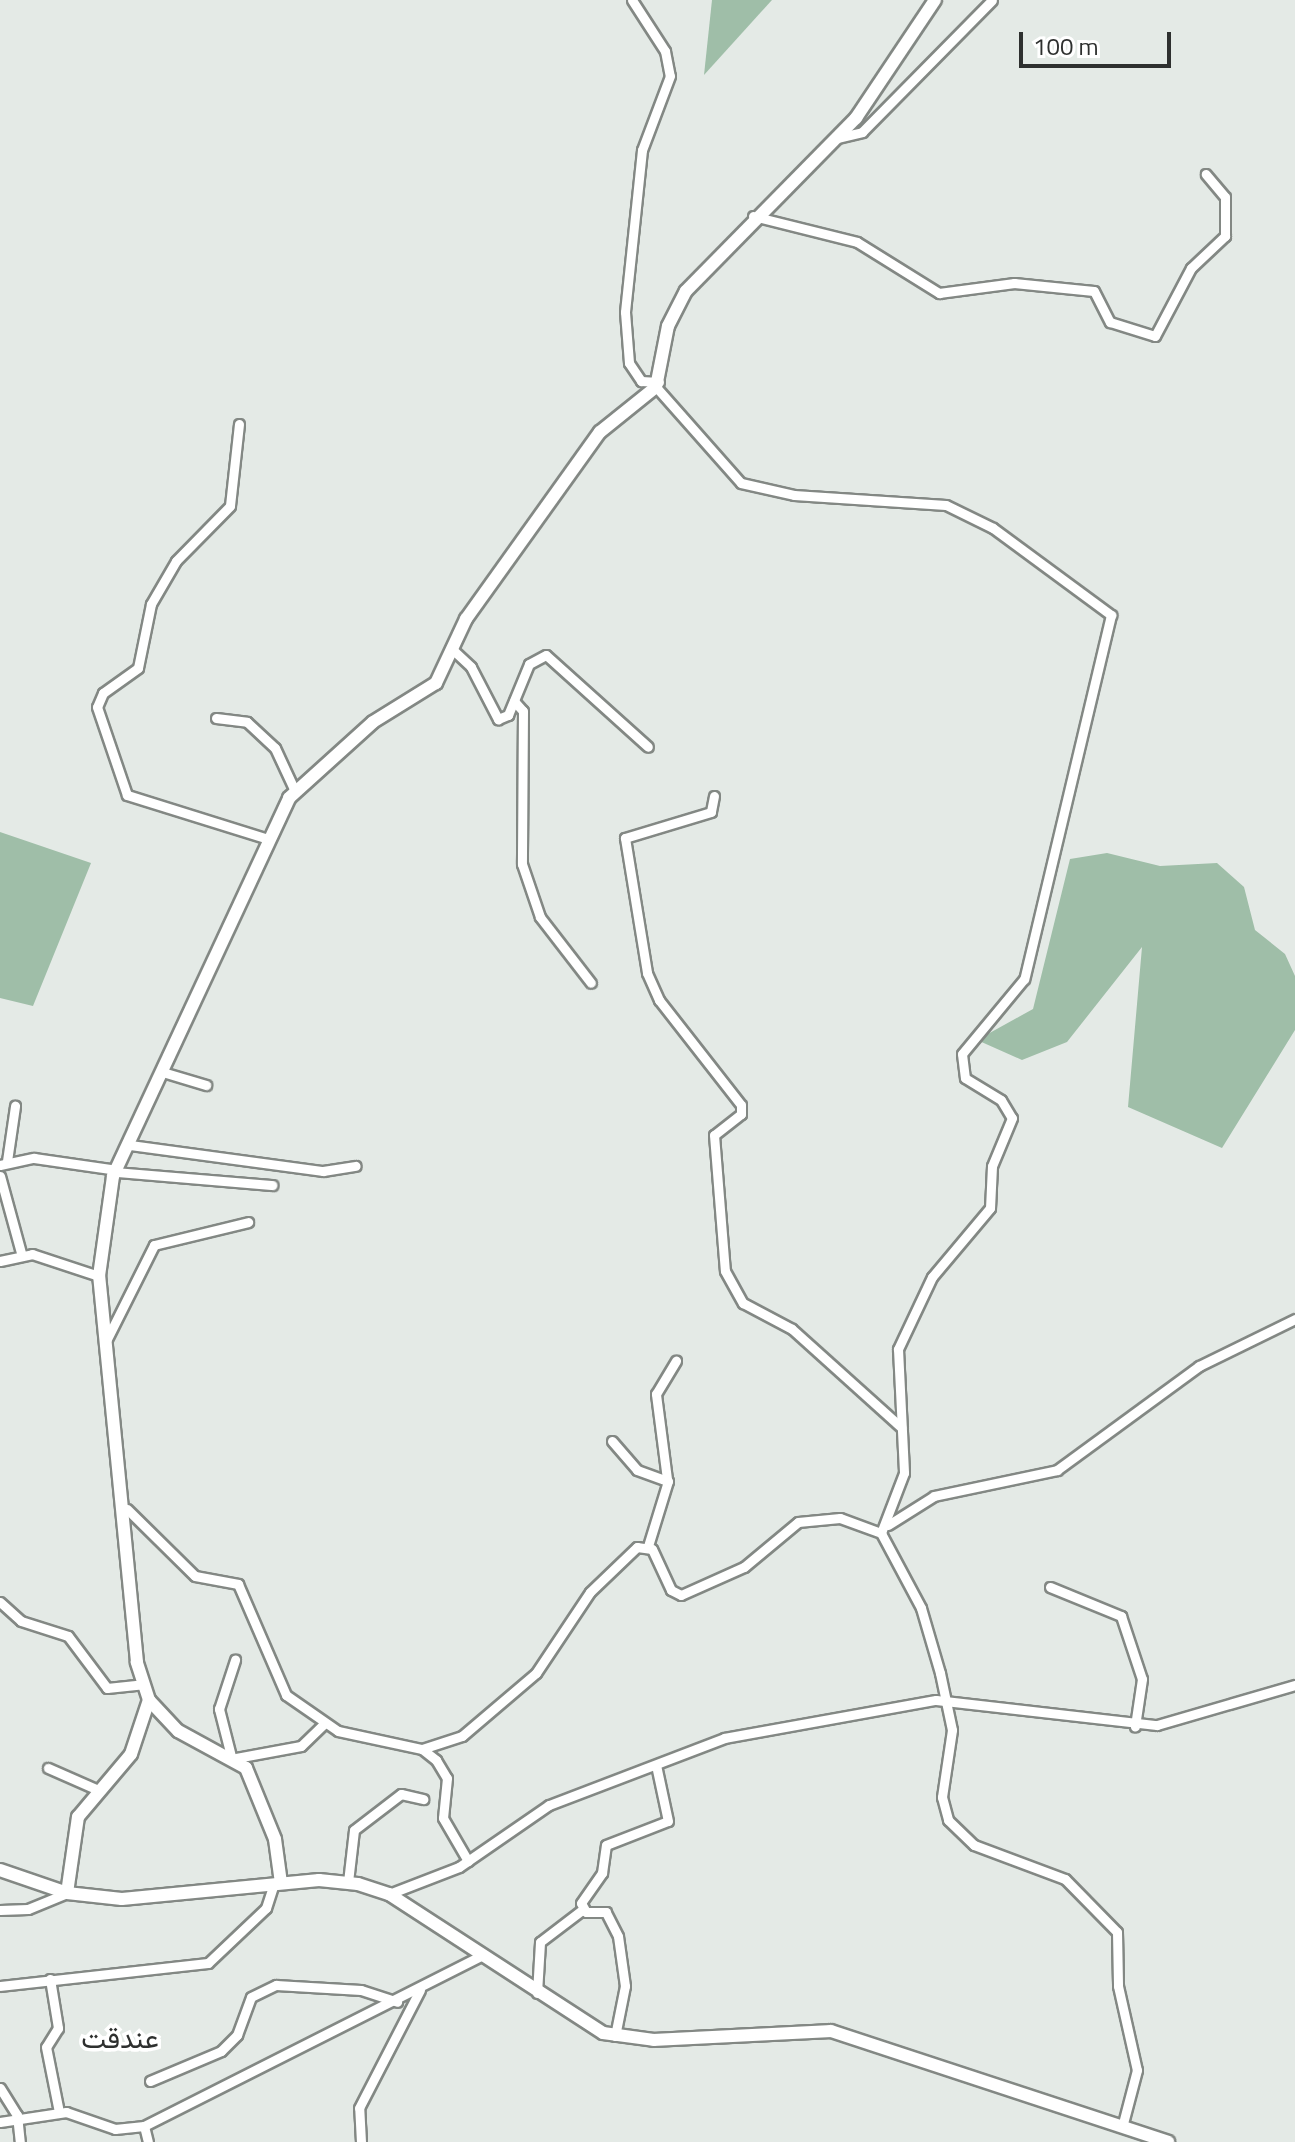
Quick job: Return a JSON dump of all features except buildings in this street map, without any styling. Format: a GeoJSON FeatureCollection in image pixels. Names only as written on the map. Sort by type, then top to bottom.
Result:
{"type":"FeatureCollection","features":[{"type":"Feature","properties":{"kind":"street"},"geometry":{"type":"LineString","coordinates":[[632,0],[665,51],[670,76],[642,150],[625,312],[629,363],[641,381],[657,384],[741,483],[794,495],[946,505],[993,528],[1111,615],[1024,979],[962,1054],[965,1078],[1001,1100],[1012,1118],[992,1166],[990,1208],[932,1277],[898,1349],[904,1473],[882,1532]]}},
{"type":"Feature","properties":{"kind":"street"},"geometry":{"type":"LineString","coordinates":[[325,1723],[301,1746],[233,1757],[178,1731],[149,1700],[143,1684],[127,1509],[99,1276],[117,1171],[166,1073],[265,838],[295,791],[373,722],[432,688],[452,649],[607,422],[657,384],[676,307],[753,216],[837,138],[935,0]]}},
{"type":"Feature","properties":{"kind":"street"},"geometry":{"type":"LineString","coordinates":[[837,138],[862,132],[992,0]]}},
{"type":"Feature","properties":{"kind":"street"},"geometry":{"type":"LineString","coordinates":[[753,216],[857,242],[939,293],[1014,283],[1097,292],[1110,322],[1155,336],[1191,268],[1225,236],[1225,197],[1206,174]]}},
{"type":"Feature","properties":{"kind":"street"},"geometry":{"type":"LineString","coordinates":[[239,424],[230,506],[176,561],[151,604],[138,668],[100,696],[97,707],[127,795],[265,838]]}},
{"type":"Feature","properties":{"kind":"street"},"geometry":{"type":"LineString","coordinates":[[452,649],[471,667],[495,717],[505,718],[529,664],[549,656],[648,747]]}},
{"type":"Feature","properties":{"kind":"street"},"geometry":{"type":"LineString","coordinates":[[514,701],[523,711],[522,864],[540,917],[591,983]]}},
{"type":"Feature","properties":{"kind":"street"},"geometry":{"type":"LineString","coordinates":[[216,718],[247,722],[275,748],[295,791]]}},
{"type":"Feature","properties":{"kind":"street"},"geometry":{"type":"LineString","coordinates":[[714,796],[711,812],[625,838],[644,958],[659,1000],[741,1105],[741,1114],[714,1135],[725,1271],[743,1303],[792,1329],[901,1427]]}},
{"type":"Feature","properties":{"kind":"street"},"geometry":{"type":"LineString","coordinates":[[166,1073],[206,1085]]}},
{"type":"Feature","properties":{"kind":"street"},"geometry":{"type":"LineString","coordinates":[[15,1106],[4,1163],[272,1185]]}},
{"type":"Feature","properties":{"kind":"street"},"geometry":{"type":"LineString","coordinates":[[130,1145],[323,1171],[356,1166]]}},
{"type":"Feature","properties":{"kind":"street"},"geometry":{"type":"LineString","coordinates":[[0,1176],[21,1253]]}},
{"type":"Feature","properties":{"kind":"street"},"geometry":{"type":"LineString","coordinates":[[106,1343],[154,1245],[248,1222]]}},
{"type":"Feature","properties":{"kind":"street"},"geometry":{"type":"LineString","coordinates":[[0,1261],[21,1253],[99,1276]]}},
{"type":"Feature","properties":{"kind":"street"},"geometry":{"type":"LineString","coordinates":[[882,1532],[924,1500],[1057,1470],[1199,1366],[1295,1319]]}},
{"type":"Feature","properties":{"kind":"street"},"geometry":{"type":"LineString","coordinates":[[676,1361],[656,1394],[667,1479],[648,1546],[681,1595],[744,1567],[798,1522],[840,1518],[882,1532],[921,1608],[945,1701],[953,1749],[942,1797],[952,1826],[974,1845],[1065,1879],[1117,1932],[1118,1986],[1137,2070],[1122,2127]]}},
{"type":"Feature","properties":{"kind":"street"},"geometry":{"type":"LineString","coordinates":[[612,1441],[637,1470],[667,1479]]}},
{"type":"Feature","properties":{"kind":"street"},"geometry":{"type":"LineString","coordinates":[[127,1509],[195,1576],[238,1584],[286,1695],[325,1723],[422,1749],[446,1774],[443,1818],[468,1861]]}},
{"type":"Feature","properties":{"kind":"street"},"geometry":{"type":"LineString","coordinates":[[422,1749],[482,1721],[536,1673],[600,1580],[634,1549],[648,1546]]}},
{"type":"Feature","properties":{"kind":"street"},"geometry":{"type":"LineString","coordinates":[[1050,1587],[1063,1598],[1121,1616],[1142,1679],[1135,1726]]}},
{"type":"Feature","properties":{"kind":"street"},"geometry":{"type":"LineString","coordinates":[[0,1602],[21,1621],[68,1636],[107,1688],[143,1684]]}},
{"type":"Feature","properties":{"kind":"street"},"geometry":{"type":"LineString","coordinates":[[0,1986],[50,1979],[171,1971],[222,1958],[228,1937],[273,1898],[277,1884],[275,1839],[233,1757],[219,1709],[235,1660]]}},
{"type":"Feature","properties":{"kind":"street"},"geometry":{"type":"LineString","coordinates":[[389,1894],[468,1861],[542,1809],[724,1738],[945,1701],[1135,1726],[1186,1719],[1295,1685]]}},
{"type":"Feature","properties":{"kind":"street"},"geometry":{"type":"LineString","coordinates":[[67,1893],[76,1824],[98,1790],[136,1745],[149,1700]]}},
{"type":"Feature","properties":{"kind":"street"},"geometry":{"type":"LineString","coordinates":[[582,1910],[584,1892],[603,1870],[606,1845],[668,1821],[656,1765]]}},
{"type":"Feature","properties":{"kind":"street"},"geometry":{"type":"LineString","coordinates":[[48,1768],[98,1790]]}},
{"type":"Feature","properties":{"kind":"street"},"geometry":{"type":"LineString","coordinates":[[348,1882],[354,1830],[401,1794],[423,1799]]}},
{"type":"Feature","properties":{"kind":"street"},"geometry":{"type":"LineString","coordinates":[[0,1870],[67,1893],[122,1899],[277,1884],[348,1882],[389,1894],[538,1996],[615,2036],[831,2031],[1168,2142]]}},
{"type":"Feature","properties":{"kind":"street"},"geometry":{"type":"LineString","coordinates":[[0,1910],[28,1909],[67,1893]]}},
{"type":"Feature","properties":{"kind":"street"},"geometry":{"type":"LineString","coordinates":[[538,1996],[540,1942],[582,1910],[606,1912],[618,1936],[625,1986],[615,2036]]}},
{"type":"Feature","properties":{"kind":"street"},"geometry":{"type":"LineString","coordinates":[[0,2122],[17,2115],[59,2112],[115,2129],[144,2126],[397,2002],[482,1955]]}},
{"type":"Feature","properties":{"kind":"street"},"geometry":{"type":"LineString","coordinates":[[50,1979],[58,2028],[46,2047],[59,2112]]}},
{"type":"Feature","properties":{"kind":"street"},"geometry":{"type":"LineString","coordinates":[[150,2081],[221,2051],[237,2035],[251,1997],[276,1985],[361,1990],[397,2002]]}},
{"type":"Feature","properties":{"kind":"street"},"geometry":{"type":"LineString","coordinates":[[361,2142],[359,2108],[420,1990]]}},
{"type":"Feature","properties":{"kind":"street"},"geometry":{"type":"LineString","coordinates":[[0,2088],[17,2115],[20,2142]]}},
{"type":"Feature","properties":{"kind":"street"},"geometry":{"type":"LineString","coordinates":[[144,2126],[148,2142]]}},
{"type":"Feature","properties":{"kind":"green space"},"geometry":{"type":"Polygon","coordinates":[[[712,0],[772,0],[704,75],[712,0]]]}},
{"type":"Feature","properties":{"kind":"green space"},"geometry":{"type":"Polygon","coordinates":[[[0,832],[91,863],[33,1006],[0,998],[0,832]]]}},
{"type":"Feature","properties":{"kind":"green space"},"geometry":{"type":"Polygon","coordinates":[[[1107,853],[1160,866],[1217,863],[1244,887],[1255,930],[1285,954],[1295,976],[1295,1030],[1222,1148],[1128,1107],[1142,947],[1067,1042],[1022,1060],[977,1040],[1033,1009],[1070,859],[1107,853]]]}},
{"type":"Feature","properties":{"kind":"district","name":"عندقت"},"geometry":{"type":"Point","coordinates":[120,2038]}}]}
